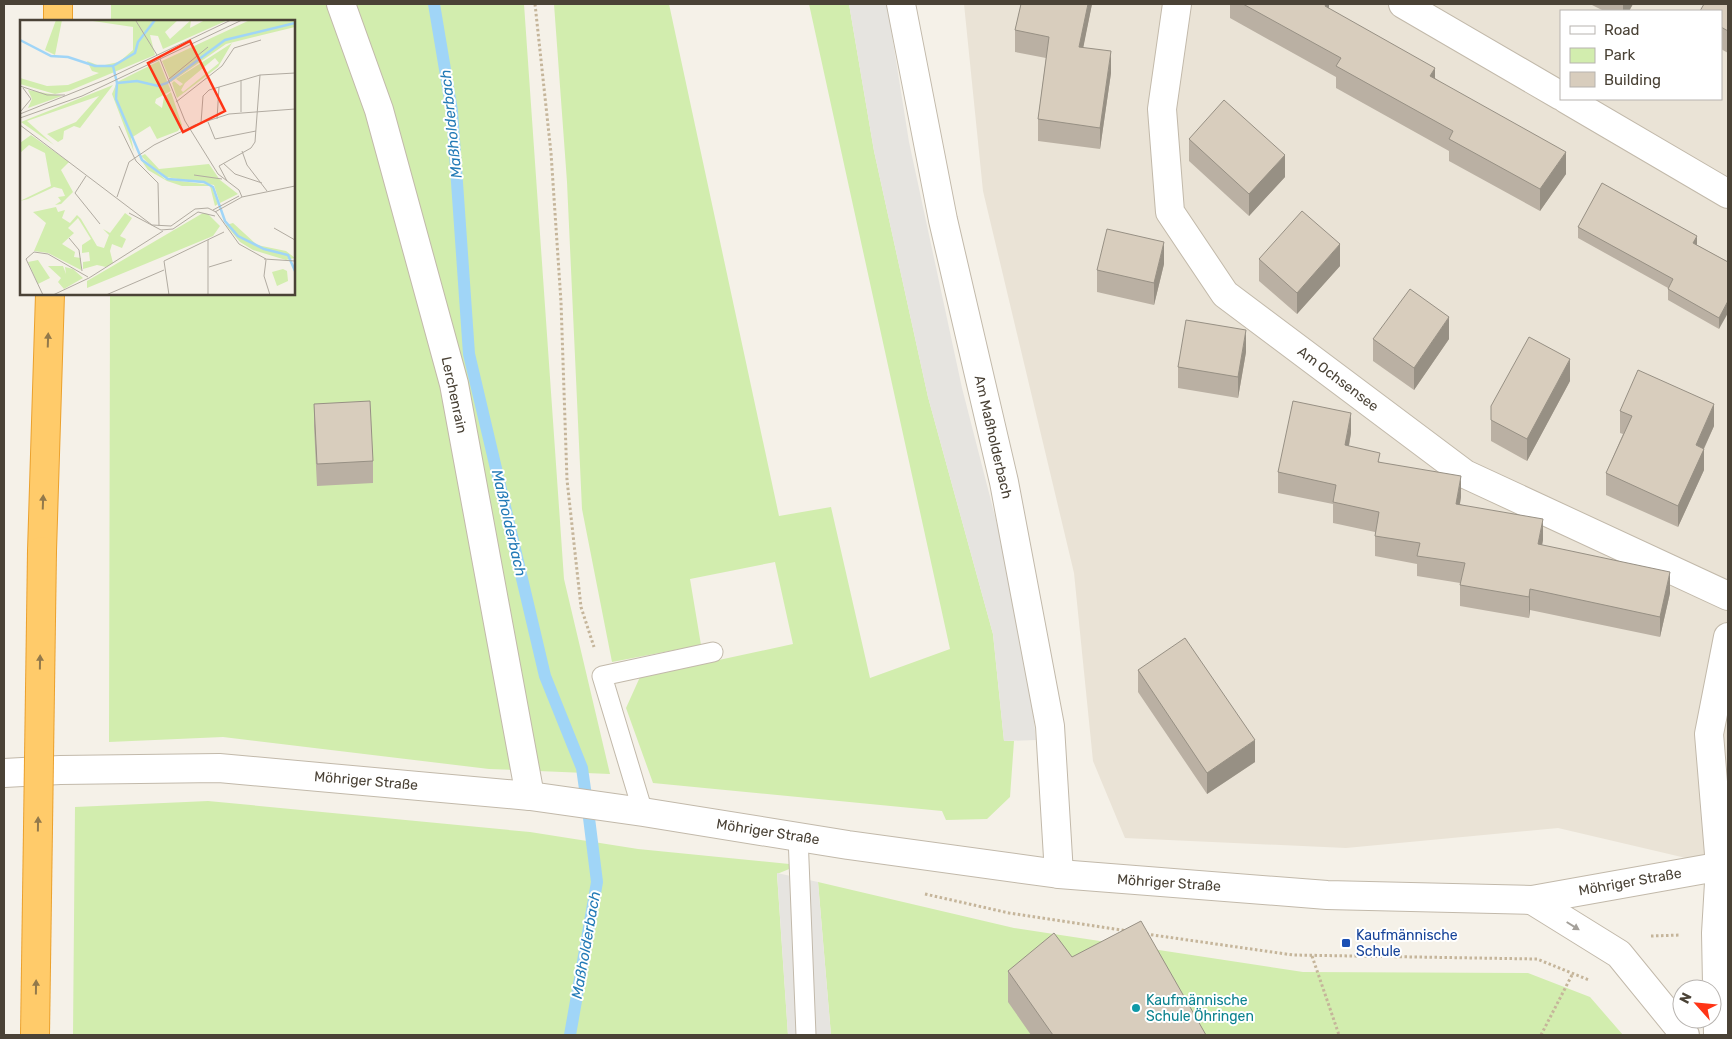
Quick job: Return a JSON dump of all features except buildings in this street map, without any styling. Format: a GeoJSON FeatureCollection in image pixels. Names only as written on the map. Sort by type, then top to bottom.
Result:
{"type":"FeatureCollection","features":[{"type":"Feature","properties":{"kind":"highway"},"geometry":{"type":"LineString","coordinates":[[58,4],[58,20]]}},
{"type":"Feature","properties":{"kind":"highway"},"geometry":{"type":"LineString","coordinates":[[35,1035],[42,551],[50,295]]}},
{"type":"Feature","properties":{"kind":"street","name":"Lerchenrain"},"geometry":{"type":"LineString","coordinates":[[341,4],[379,110],[454,384],[530,796]]}},
{"type":"Feature","properties":{"kind":"street","name":"Am Maßholderbach"},"geometry":{"type":"LineString","coordinates":[[901,4],[943,220],[1004,482],[1050,726],[1059,874]]}},
{"type":"Feature","properties":{"kind":"street","name":"Am Ochsensee"},"geometry":{"type":"LineString","coordinates":[[1177,4],[1162,109],[1170,212],[1225,294],[1465,474],[1728,596]]}},
{"type":"Feature","properties":{"kind":"street"},"geometry":{"type":"LineString","coordinates":[[1403,4],[1560,95]]}},
{"type":"Feature","properties":{"kind":"street"},"geometry":{"type":"LineString","coordinates":[[1568,100],[1728,194]]}},
{"type":"Feature","properties":{"kind":"street"},"geometry":{"type":"LineString","coordinates":[[1718,1035],[1716,933],[1724,865],[1709,734],[1728,637]]}},
{"type":"Feature","properties":{"kind":"street","name":"Möhriger Straße"},"geometry":{"type":"LineString","coordinates":[[4,773],[60,770],[219,768],[530,796],[848,845],[1059,874],[1327,894],[1532,900],[1724,865]]}},
{"type":"Feature","properties":{"kind":"street"},"geometry":{"type":"LineString","coordinates":[[1532,900],[1619,954],[1685,1035]]}},
{"type":"Feature","properties":{"kind":"lane"},"geometry":{"type":"LineString","coordinates":[[643,812],[602,676],[713,652]]}},
{"type":"Feature","properties":{"kind":"lane"},"geometry":{"type":"LineString","coordinates":[[798,836],[806,1035]]}},
{"type":"Feature","properties":{"kind":"path"},"geometry":{"type":"LineString","coordinates":[[535,4],[554,193],[561,302],[567,480],[582,607],[602,676]]}},
{"type":"Feature","properties":{"kind":"path"},"geometry":{"type":"LineString","coordinates":[[923,894],[1009,914],[1293,955],[1537,959],[1596,983],[1619,954],[1649,936],[1716,933]]}},
{"type":"Feature","properties":{"kind":"path"},"geometry":{"type":"LineString","coordinates":[[1312,956],[1339,1035]]}},
{"type":"Feature","properties":{"kind":"path"},"geometry":{"type":"LineString","coordinates":[[1542,1035],[1573,973]]}},
{"type":"Feature","properties":{"kind":"shaded area"},"geometry":{"type":"Polygon","coordinates":[[[849,4],[887,4],[909,142],[962,388],[1023,625],[1036,740],[1004,741],[993,634],[928,397],[874,151],[849,4]]]}},
{"type":"Feature","properties":{"kind":"shaded area"},"geometry":{"type":"Polygon","coordinates":[[[964,4],[1728,4],[1728,865],[1720,866],[1558,828],[1346,848],[1125,838],[1093,761],[1074,573],[983,191],[964,4]]]}},
{"type":"Feature","properties":{"kind":"shaded area"},"geometry":{"type":"Polygon","coordinates":[[[777,873],[818,882],[831,1035],[788,1035],[777,873]]]}},
{"type":"Feature","properties":{"kind":"green space"},"geometry":{"type":"Polygon","coordinates":[[[111,4],[524,4],[564,579],[610,774],[489,769],[223,737],[109,742],[110,295],[295,295],[295,20],[111,20],[111,4]]]}},
{"type":"Feature","properties":{"kind":"green space"},"geometry":{"type":"Polygon","coordinates":[[[554,4],[669,4],[779,516],[831,507],[870,678],[950,649],[809,4],[849,4],[874,151],[928,397],[993,634],[1004,741],[1014,741],[1010,797],[987,819],[946,820],[942,811],[653,783],[626,708],[640,677],[793,644],[775,562],[690,579],[701,645],[612,662],[582,509],[567,182],[554,4]]]}},
{"type":"Feature","properties":{"kind":"green space"},"geometry":{"type":"Polygon","coordinates":[[[208,801],[530,832],[638,849],[799,865],[777,874],[788,1035],[73,1035],[75,807],[208,801]]]}},
{"type":"Feature","properties":{"kind":"green space"},"geometry":{"type":"Polygon","coordinates":[[[818,882],[1014,928],[1303,972],[1528,973],[1590,997],[1623,1035],[831,1035],[818,882]]]}},
{"type":"Feature","properties":{"kind":"waterway","name":"Maßholderbach"},"geometry":{"type":"LineString","coordinates":[[434,4],[452,111],[469,354],[545,676],[582,768],[588,810],[597,882],[570,1035]]}},
{"type":"Feature","properties":{"kind":"place","name":"Kaufmännische Schule"},"geometry":{"type":"Point","coordinates":[1346,943]}},
{"type":"Feature","properties":{"kind":"place","name":"Kaufmännische Schule Öhringen"},"geometry":{"type":"Point","coordinates":[1136,1008]}}]}
